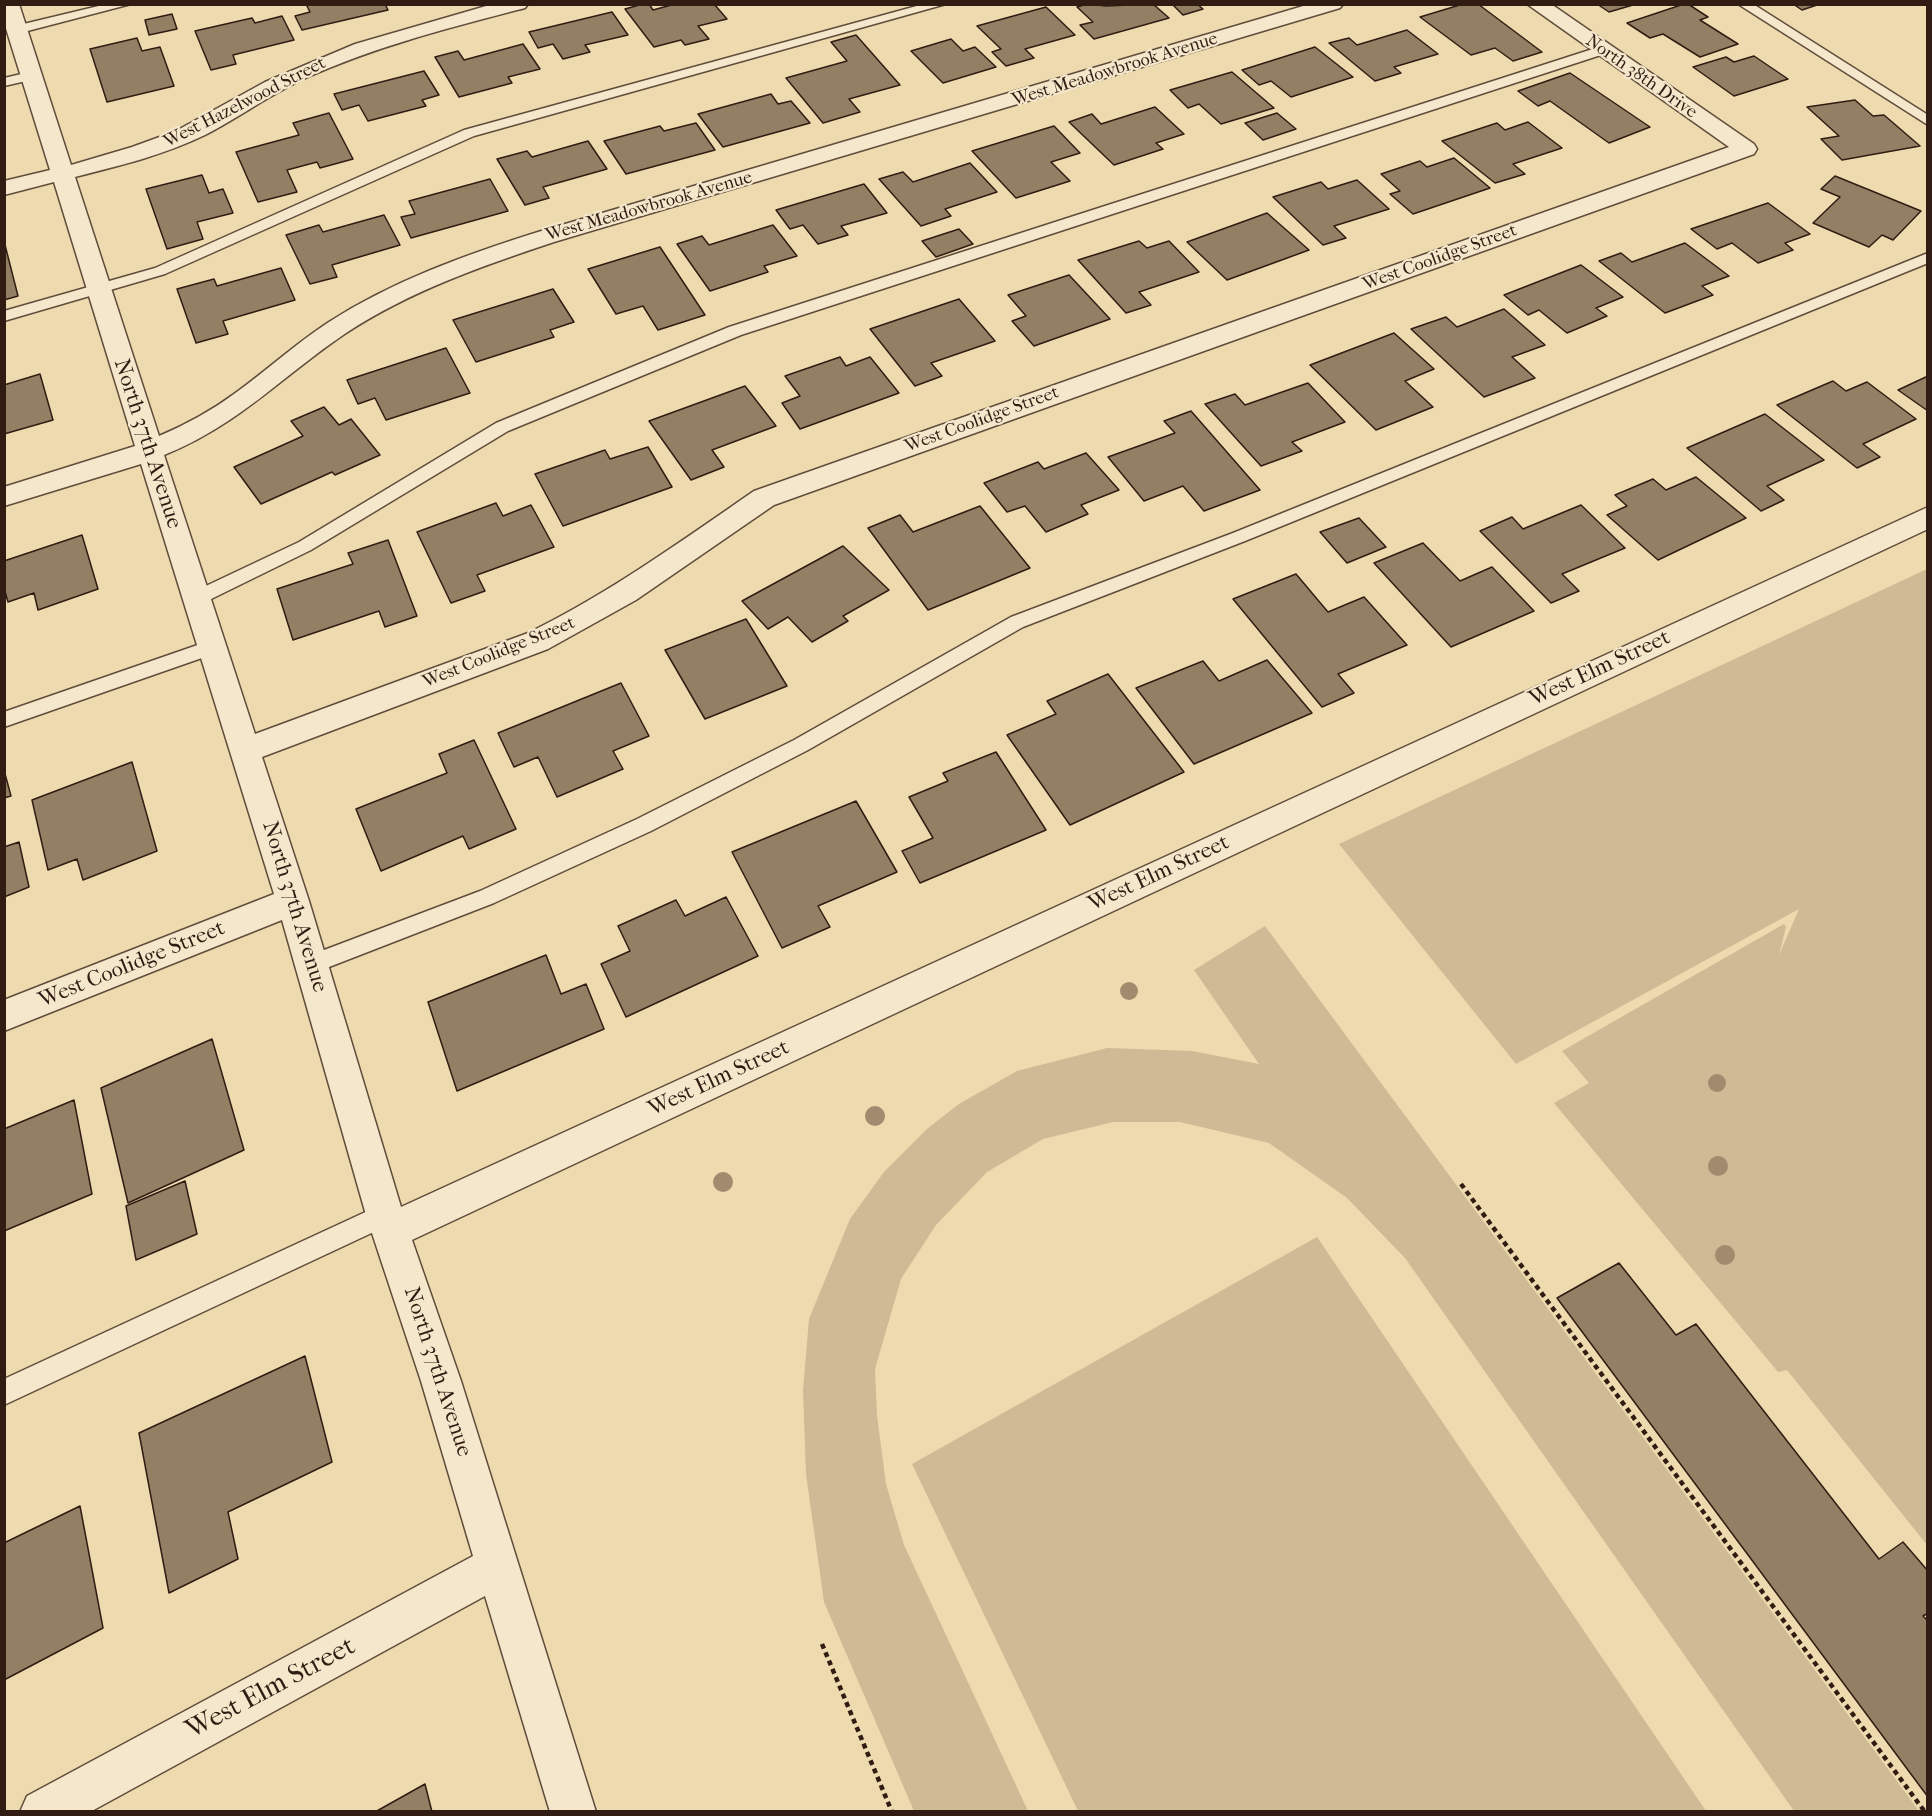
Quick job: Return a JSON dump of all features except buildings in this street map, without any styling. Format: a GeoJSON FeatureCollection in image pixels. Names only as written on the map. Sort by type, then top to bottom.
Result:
{"type":"FeatureCollection","features":[{"type":"Feature","properties":{"kind":"street","name":"West Hazelwood Street"},"geometry":{"type":"LineString","coordinates":[[4,188],[155,148],[188,135],[271,86],[347,53],[433,26],[518,4]]}},
{"type":"Feature","properties":{"kind":"street","name":"West Meadowbrook Avenue"},"geometry":{"type":"LineString","coordinates":[[4,497],[150,452],[210,422],[268,382],[337,328],[393,296],[455,268],[546,237],[1333,4]]}},
{"type":"Feature","properties":{"kind":"street","name":"North 38th Drive"},"geometry":{"type":"LineString","coordinates":[[1537,4],[1746,149]]}},
{"type":"Feature","properties":{"kind":"street","name":"North 37th Avenue"},"geometry":{"type":"LineString","coordinates":[[12,17],[17,79],[61,173],[247,750],[388,1223],[441,1381],[573,1812]]}},
{"type":"Feature","properties":{"kind":"street","name":"West Coolidge Street"},"geometry":{"type":"LineString","coordinates":[[247,750],[538,641],[575,624],[627,592],[764,498],[1746,149]]}},
{"type":"Feature","properties":{"kind":"street","name":"West Elm Street"},"geometry":{"type":"LineString","coordinates":[[388,1223],[1928,517]]}},
{"type":"Feature","properties":{"kind":"street","name":"West Coolidge Street"},"geometry":{"type":"LineString","coordinates":[[4,1016],[293,901]]}},
{"type":"Feature","properties":{"kind":"street","name":"West Elm Street"},"geometry":{"type":"LineString","coordinates":[[44,1812],[498,1566]]}},
{"type":"Feature","properties":{"kind":"lane"},"geometry":{"type":"LineString","coordinates":[[12,17],[125,4]]}},
{"type":"Feature","properties":{"kind":"lane"},"geometry":{"type":"LineString","coordinates":[[4,316],[160,271],[469,133],[940,4]]}},
{"type":"Feature","properties":{"kind":"lane"},"geometry":{"type":"LineString","coordinates":[[1744,4],[1928,121]]}},
{"type":"Feature","properties":{"kind":"lane"},"geometry":{"type":"LineString","coordinates":[[197,598],[305,546],[502,427],[735,331],[1602,50]]}},
{"type":"Feature","properties":{"kind":"lane"},"geometry":{"type":"LineString","coordinates":[[312,965],[487,897],[644,825],[801,745],[1017,622],[1239,537],[1928,257]]}},
{"type":"Feature","properties":{"kind":"lane"},"geometry":{"type":"LineString","coordinates":[[4,720],[212,647]]}},
{"type":"Feature","properties":{"kind":"lane"},"geometry":{"type":"LineString","coordinates":[[4,1392],[388,1223]]}},
{"type":"Feature","properties":{"kind":"path"},"geometry":{"type":"LineString","coordinates":[[1461,1184],[1925,1812]]}},
{"type":"Feature","properties":{"kind":"path"},"geometry":{"type":"LineString","coordinates":[[822,1644],[892,1812]]}},
{"type":"Feature","properties":{"kind":"shaded area"},"geometry":{"type":"Polygon","coordinates":[[[1927,569],[1927,1545],[1787,1370],[1778,1372],[1554,1103],[1589,1083],[1562,1051],[1784,924],[1786,927],[1779,955],[1799,909],[1516,1064],[1339,844],[1927,569]]]}},
{"type":"Feature","properties":{"kind":"shaded area"},"geometry":{"type":"Polygon","coordinates":[[[1265,926],[1919,1811],[1794,1811],[1405,1258],[1347,1198],[1269,1143],[1180,1122],[1113,1122],[1043,1139],[987,1172],[936,1225],[901,1279],[875,1369],[877,1416],[886,1484],[904,1545],[1028,1811],[914,1811],[824,1602],[806,1474],[803,1390],[809,1319],[850,1219],[884,1172],[928,1128],[959,1104],[1017,1071],[1107,1048],[1192,1051],[1259,1064],[1194,970],[1265,926]]]}},
{"type":"Feature","properties":{"kind":"shaded area"},"geometry":{"type":"Polygon","coordinates":[[[1317,1237],[1706,1811],[1078,1811],[912,1464],[1317,1237]]]}}]}
